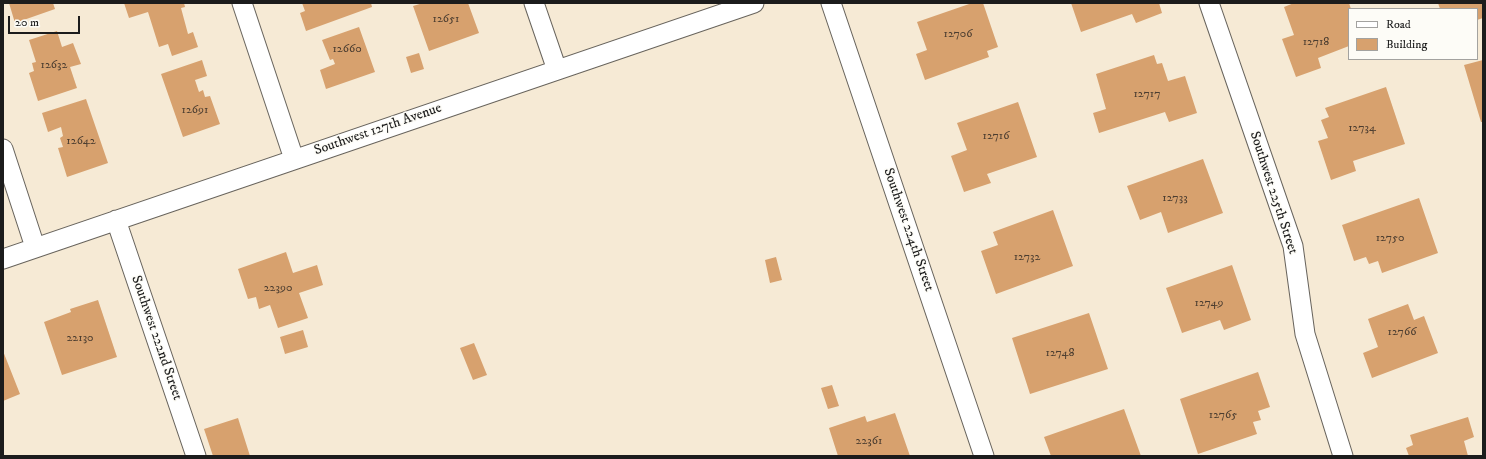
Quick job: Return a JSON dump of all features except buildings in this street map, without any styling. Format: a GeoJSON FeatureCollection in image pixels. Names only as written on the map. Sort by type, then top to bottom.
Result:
{"type":"FeatureCollection","features":[{"type":"Feature","properties":{"kind":"street"},"geometry":{"type":"LineString","coordinates":[[242,3],[294,159]]}},
{"type":"Feature","properties":{"kind":"street"},"geometry":{"type":"LineString","coordinates":[[534,3],[557,70]]}},
{"type":"Feature","properties":{"kind":"street","name":"Southwest 127th Avenue"},"geometry":{"type":"LineString","coordinates":[[3,259],[754,3]]}},
{"type":"Feature","properties":{"kind":"street","name":"Southwest 224th Street"},"geometry":{"type":"LineString","coordinates":[[831,3],[984,456]]}},
{"type":"Feature","properties":{"kind":"street","name":"Southwest 225th Street"},"geometry":{"type":"LineString","coordinates":[[1210,3],[1293,246],[1305,334],[1343,456]]}},
{"type":"Feature","properties":{"kind":"street"},"geometry":{"type":"LineString","coordinates":[[3,149],[35,247]]}},
{"type":"Feature","properties":{"kind":"street","name":"Southwest 222nd Street"},"geometry":{"type":"LineString","coordinates":[[116,220],[196,456]]}}]}
